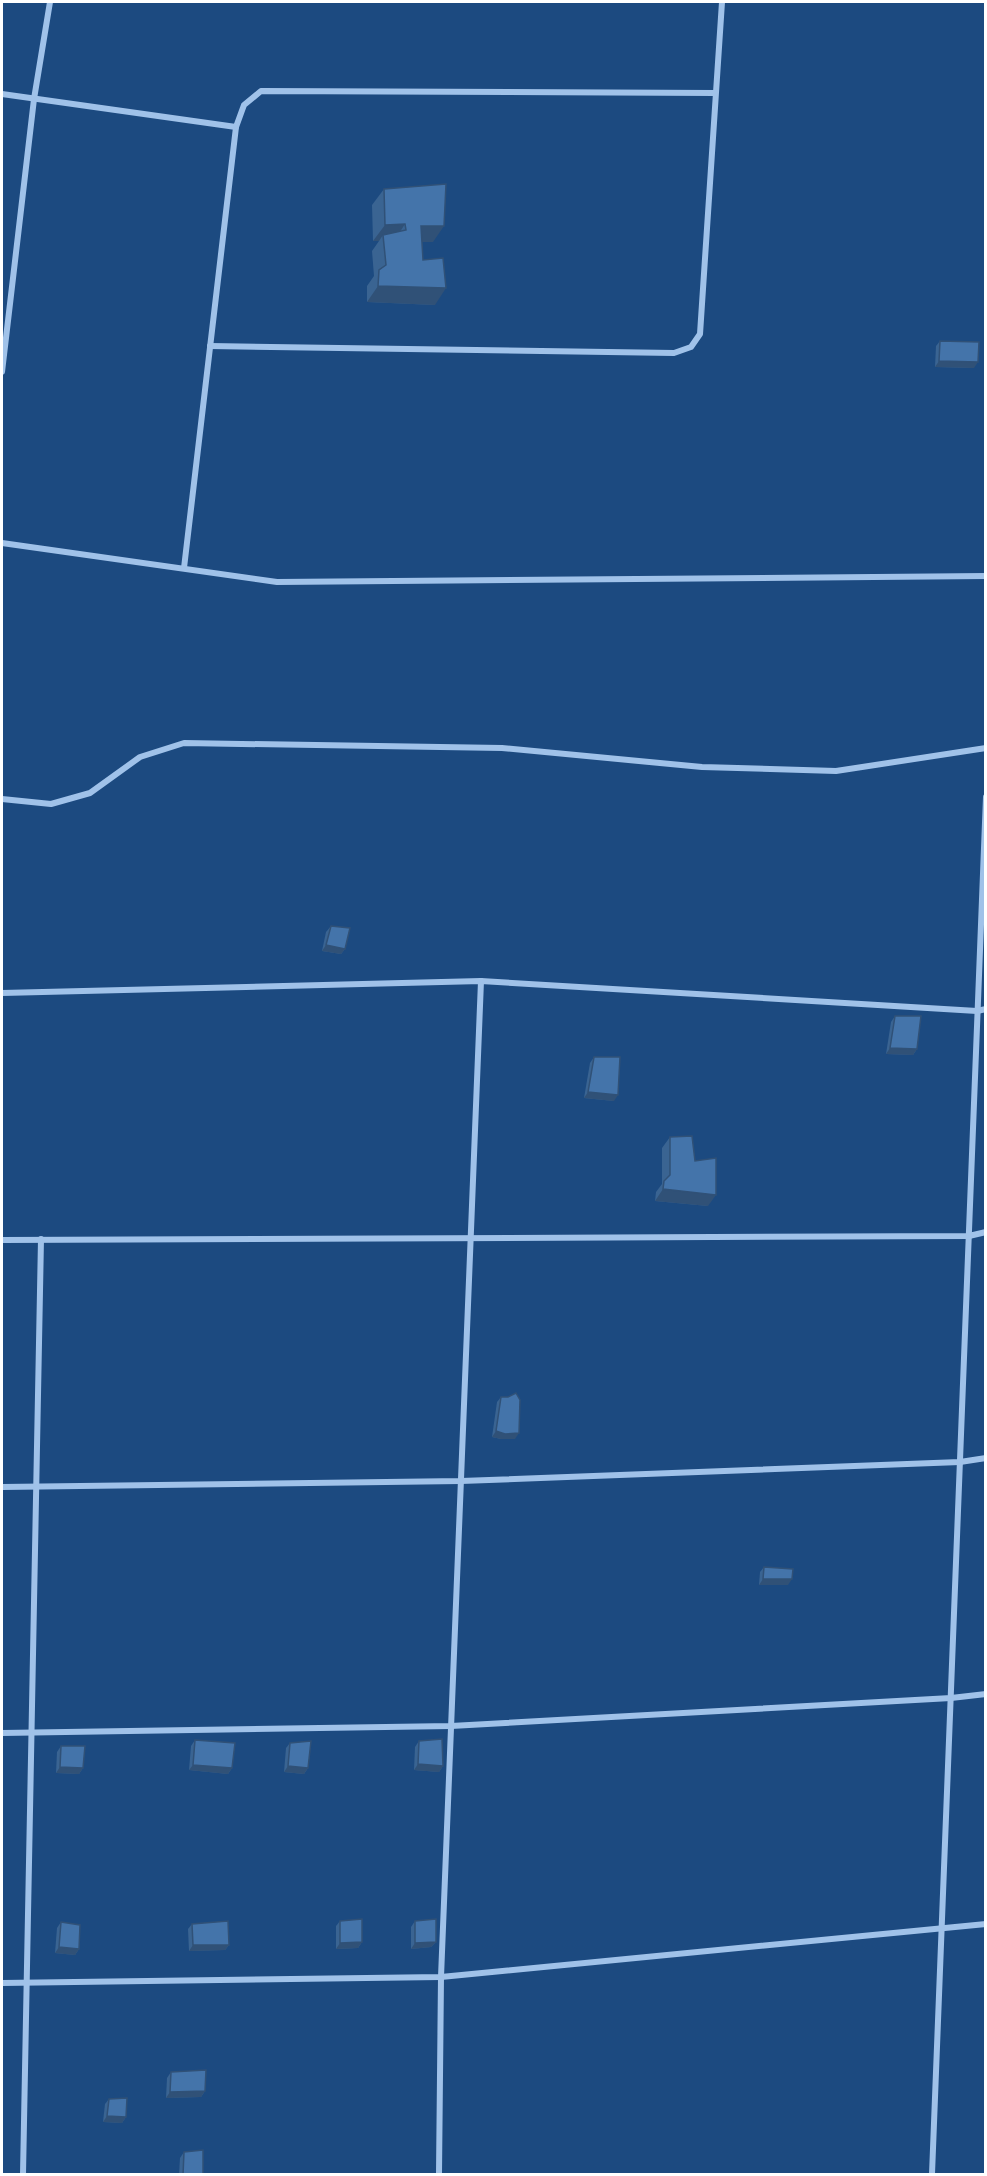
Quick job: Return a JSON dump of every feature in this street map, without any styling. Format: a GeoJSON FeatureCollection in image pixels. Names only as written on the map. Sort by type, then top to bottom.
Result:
{"type":"FeatureCollection","features":[{"type":"Feature","properties":{"kind":"street"},"geometry":{"type":"LineString","coordinates":[[2,372],[34,99],[50,2]]}},
{"type":"Feature","properties":{"kind":"street"},"geometry":{"type":"LineString","coordinates":[[210,346],[675,353],[691,347],[700,334],[722,2]]}},
{"type":"Feature","properties":{"kind":"street"},"geometry":{"type":"LineString","coordinates":[[184,568],[236,127],[244,105],[261,91],[715,93]]}},
{"type":"Feature","properties":{"kind":"street"},"geometry":{"type":"LineString","coordinates":[[2,94],[236,127]]}},
{"type":"Feature","properties":{"kind":"street"},"geometry":{"type":"LineString","coordinates":[[2,543],[277,582],[986,576]]}},
{"type":"Feature","properties":{"kind":"street"},"geometry":{"type":"LineString","coordinates":[[2,799],[51,804],[90,793],[140,757],[184,743],[502,748],[702,767],[836,771],[986,748]]}},
{"type":"Feature","properties":{"kind":"street"},"geometry":{"type":"LineString","coordinates":[[932,2175],[986,797]]}},
{"type":"Feature","properties":{"kind":"street"},"geometry":{"type":"LineString","coordinates":[[439,2175],[441,1977],[481,981]]}},
{"type":"Feature","properties":{"kind":"street"},"geometry":{"type":"LineString","coordinates":[[2,993],[481,981],[977,1011],[986,1009]]}},
{"type":"Feature","properties":{"kind":"street"},"geometry":{"type":"LineString","coordinates":[[2,1240],[969,1236],[986,1232]]}},
{"type":"Feature","properties":{"kind":"street"},"geometry":{"type":"LineString","coordinates":[[23,2175],[41,1239]]}},
{"type":"Feature","properties":{"kind":"street"},"geometry":{"type":"LineString","coordinates":[[2,1487],[461,1481],[960,1462],[986,1458]]}},
{"type":"Feature","properties":{"kind":"street"},"geometry":{"type":"LineString","coordinates":[[2,1733],[451,1726],[951,1698],[986,1694]]}},
{"type":"Feature","properties":{"kind":"street"},"geometry":{"type":"LineString","coordinates":[[2,1983],[441,1977],[986,1924]]}},
{"type":"Feature","properties":{"kind":"building"},"geometry":{"type":"Polygon","coordinates":[[[446,184],[444,226],[421,226],[423,260],[443,258],[446,288],[378,286],[379,270],[386,265],[383,235],[406,230],[405,224],[385,225],[384,189],[446,184]]]}},
{"type":"Feature","properties":{"kind":"building"},"geometry":{"type":"Polygon","coordinates":[[[940,341],[979,342],[978,362],[939,361],[940,341]]]}},
{"type":"Feature","properties":{"kind":"building"},"geometry":{"type":"Polygon","coordinates":[[[331,926],[350,928],[345,949],[326,945],[331,926]]]}},
{"type":"Feature","properties":{"kind":"building"},"geometry":{"type":"Polygon","coordinates":[[[895,1016],[921,1016],[917,1049],[890,1048],[895,1016]]]}},
{"type":"Feature","properties":{"kind":"building"},"geometry":{"type":"Polygon","coordinates":[[[594,1057],[620,1057],[618,1095],[588,1092],[594,1057]]]}},
{"type":"Feature","properties":{"kind":"building"},"geometry":{"type":"Polygon","coordinates":[[[692,1136],[695,1161],[716,1158],[716,1195],[663,1189],[664,1181],[670,1175],[670,1137],[692,1136]]]}},
{"type":"Feature","properties":{"kind":"building"},"geometry":{"type":"Polygon","coordinates":[[[516,1393],[520,1400],[519,1433],[505,1434],[496,1431],[501,1397],[508,1397],[516,1393]]]}},
{"type":"Feature","properties":{"kind":"building"},"geometry":{"type":"Polygon","coordinates":[[[764,1567],[793,1569],[792,1579],[763,1579],[764,1567]]]}},
{"type":"Feature","properties":{"kind":"building"},"geometry":{"type":"Polygon","coordinates":[[[442,1739],[443,1766],[418,1764],[419,1741],[442,1739]]]}},
{"type":"Feature","properties":{"kind":"building"},"geometry":{"type":"Polygon","coordinates":[[[195,1740],[235,1743],[232,1768],[193,1765],[195,1740]]]}},
{"type":"Feature","properties":{"kind":"building"},"geometry":{"type":"Polygon","coordinates":[[[311,1741],[308,1768],[288,1766],[290,1743],[311,1741]]]}},
{"type":"Feature","properties":{"kind":"building"},"geometry":{"type":"Polygon","coordinates":[[[61,1746],[85,1746],[83,1768],[60,1767],[61,1746]]]}},
{"type":"Feature","properties":{"kind":"building"},"geometry":{"type":"Polygon","coordinates":[[[362,1919],[362,1942],[340,1943],[340,1921],[362,1919]]]}},
{"type":"Feature","properties":{"kind":"building"},"geometry":{"type":"Polygon","coordinates":[[[436,1919],[436,1942],[415,1943],[415,1921],[436,1919]]]}},
{"type":"Feature","properties":{"kind":"building"},"geometry":{"type":"Polygon","coordinates":[[[228,1921],[229,1945],[193,1945],[192,1924],[228,1921]]]}},
{"type":"Feature","properties":{"kind":"building"},"geometry":{"type":"Polygon","coordinates":[[[61,1922],[80,1925],[79,1949],[59,1947],[61,1922]]]}},
{"type":"Feature","properties":{"kind":"building"},"geometry":{"type":"Polygon","coordinates":[[[206,2070],[205,2091],[170,2092],[171,2072],[206,2070]]]}},
{"type":"Feature","properties":{"kind":"building"},"geometry":{"type":"Polygon","coordinates":[[[127,2098],[126,2117],[107,2116],[109,2099],[127,2098]]]}},
{"type":"Feature","properties":{"kind":"building"},"geometry":{"type":"Polygon","coordinates":[[[203,2150],[203,2175],[183,2175],[184,2152],[203,2150]]]}}]}
